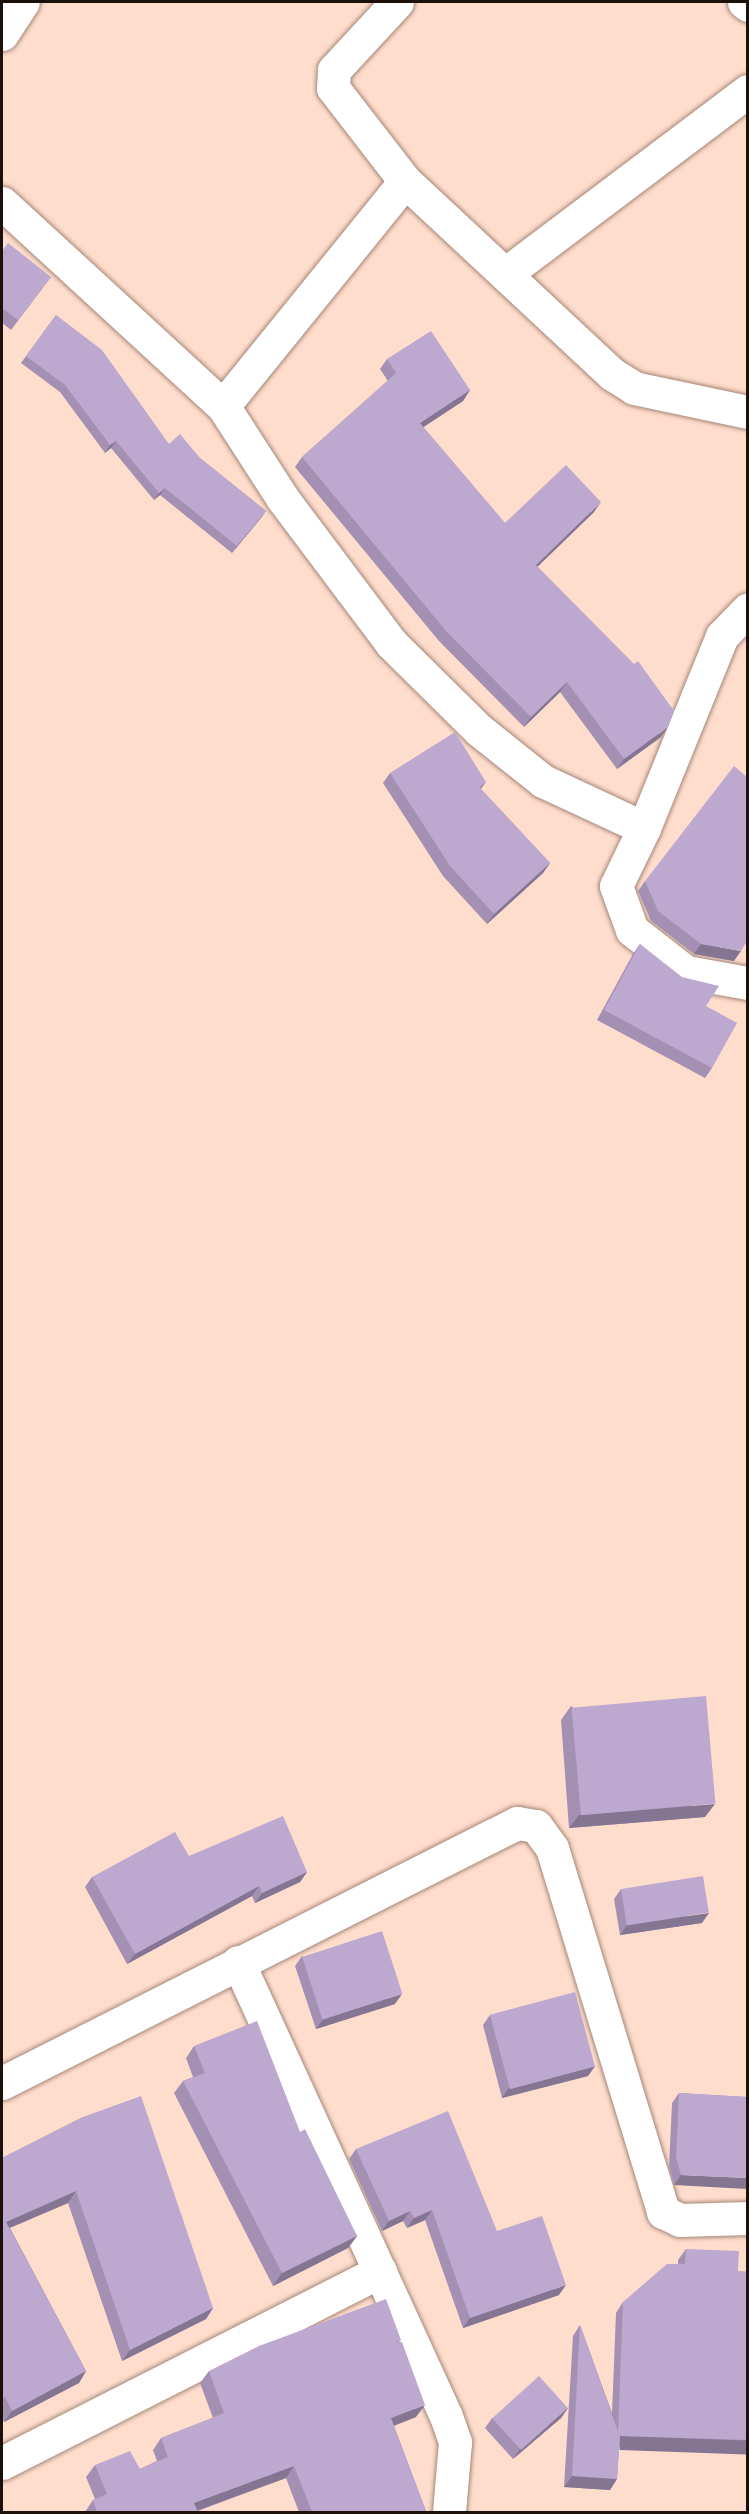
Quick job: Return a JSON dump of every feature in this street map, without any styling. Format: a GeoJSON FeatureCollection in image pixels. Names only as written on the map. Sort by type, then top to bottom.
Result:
{"type":"FeatureCollection","features":[{"type":"Feature","properties":{"kind":"street"},"geometry":{"type":"LineString","coordinates":[[2,34],[22,2]]}},
{"type":"Feature","properties":{"kind":"street"},"geometry":{"type":"LineString","coordinates":[[397,2],[334,70],[333,88],[405,182],[612,374],[634,388],[747,412]]}},
{"type":"Feature","properties":{"kind":"street"},"geometry":{"type":"LineString","coordinates":[[744,2],[747,5]]}},
{"type":"Feature","properties":{"kind":"street"},"geometry":{"type":"LineString","coordinates":[[505,274],[747,92]]}},
{"type":"Feature","properties":{"kind":"street"},"geometry":{"type":"LineString","coordinates":[[223,406],[405,182]]}},
{"type":"Feature","properties":{"kind":"street"},"geometry":{"type":"LineString","coordinates":[[2,203],[223,406],[283,499],[391,643],[479,730],[543,781],[644,828]]}},
{"type":"Feature","properties":{"kind":"street"},"geometry":{"type":"LineString","coordinates":[[747,609],[722,636],[644,828],[616,886],[632,930],[686,972],[747,983]]}},
{"type":"Feature","properties":{"kind":"street"},"geometry":{"type":"LineString","coordinates":[[2,2083],[517,1823],[536,1826],[552,1848],[663,2212],[680,2220],[747,2218]]}},
{"type":"Feature","properties":{"kind":"street"},"geometry":{"type":"LineString","coordinates":[[238,1962],[380,2271],[455,2442],[449,2512]]}},
{"type":"Feature","properties":{"kind":"street"},"geometry":{"type":"LineString","coordinates":[[2,2463],[380,2271]]}},
{"type":"Feature","properties":{"kind":"building"},"geometry":{"type":"Polygon","coordinates":[[[8,243],[51,277],[18,320],[2,308],[2,251],[8,243]]]}},
{"type":"Feature","properties":{"kind":"building"},"geometry":{"type":"Polygon","coordinates":[[[56,315],[102,350],[169,444],[180,434],[200,458],[266,511],[237,546],[165,488],[159,493],[116,441],[110,445],[65,385],[26,356],[56,315]]]}},
{"type":"Feature","properties":{"kind":"building"},"geometry":{"type":"Polygon","coordinates":[[[431,331],[470,390],[420,423],[505,523],[566,465],[601,502],[536,565],[634,664],[638,661],[674,711],[668,727],[624,759],[567,682],[531,717],[446,631],[302,457],[396,373],[387,359],[431,331]]]}},
{"type":"Feature","properties":{"kind":"building"},"geometry":{"type":"Polygon","coordinates":[[[455,732],[486,782],[479,787],[550,863],[494,914],[450,866],[390,773],[455,732]]]}},
{"type":"Feature","properties":{"kind":"building"},"geometry":{"type":"Polygon","coordinates":[[[734,766],[747,777],[747,941],[741,951],[701,944],[658,911],[645,881],[734,766]]]}},
{"type":"Feature","properties":{"kind":"building"},"geometry":{"type":"Polygon","coordinates":[[[640,944],[682,977],[719,986],[706,1006],[737,1023],[712,1068],[604,1010],[640,944]]]}},
{"type":"Feature","properties":{"kind":"building"},"geometry":{"type":"Polygon","coordinates":[[[706,1696],[715,1804],[581,1815],[572,1708],[706,1696]]]}},
{"type":"Feature","properties":{"kind":"building"},"geometry":{"type":"Polygon","coordinates":[[[283,1816],[307,1872],[262,1893],[259,1886],[135,1954],[92,1877],[175,1832],[189,1856],[283,1816]]]}},
{"type":"Feature","properties":{"kind":"building"},"geometry":{"type":"Polygon","coordinates":[[[703,1876],[709,1913],[627,1926],[621,1889],[703,1876]]]}},
{"type":"Feature","properties":{"kind":"building"},"geometry":{"type":"Polygon","coordinates":[[[382,1931],[402,1994],[323,2020],[302,1957],[382,1931]]]}},
{"type":"Feature","properties":{"kind":"building"},"geometry":{"type":"Polygon","coordinates":[[[575,1992],[595,2066],[510,2089],[490,2015],[575,1992]]]}},
{"type":"Feature","properties":{"kind":"building"},"geometry":{"type":"Polygon","coordinates":[[[257,2021],[300,2132],[305,2129],[357,2236],[282,2273],[183,2081],[205,2073],[194,2046],[257,2021]]]}},
{"type":"Feature","properties":{"kind":"building"},"geometry":{"type":"Polygon","coordinates":[[[679,2093],[747,2097],[747,2178],[681,2175],[676,2157],[679,2093]]]}},
{"type":"Feature","properties":{"kind":"building"},"geometry":{"type":"Polygon","coordinates":[[[141,2096],[213,2308],[130,2350],[76,2191],[6,2222],[86,2371],[12,2411],[5,2397],[2,2399],[2,2158],[83,2117],[141,2096]]]}},
{"type":"Feature","properties":{"kind":"building"},"geometry":{"type":"Polygon","coordinates":[[[448,2111],[497,2231],[542,2216],[566,2285],[470,2318],[432,2210],[414,2218],[410,2211],[389,2221],[356,2149],[448,2111]]]}},
{"type":"Feature","properties":{"kind":"building"},"geometry":{"type":"Polygon","coordinates":[[[686,2249],[739,2251],[738,2271],[747,2272],[747,2440],[620,2436],[617,2479],[572,2476],[580,2325],[618,2432],[623,2302],[667,2264],[685,2264],[686,2249]]]}},
{"type":"Feature","properties":{"kind":"building"},"geometry":{"type":"Polygon","coordinates":[[[386,2299],[401,2340],[395,2342],[402,2342],[425,2405],[391,2418],[426,2511],[312,2512],[294,2466],[194,2503],[198,2512],[97,2512],[93,2500],[107,2494],[95,2465],[130,2451],[140,2469],[168,2457],[161,2438],[224,2413],[209,2371],[259,2346],[386,2299]]]}},
{"type":"Feature","properties":{"kind":"building"},"geometry":{"type":"Polygon","coordinates":[[[539,2376],[568,2408],[521,2450],[492,2418],[539,2376]]]}}]}
